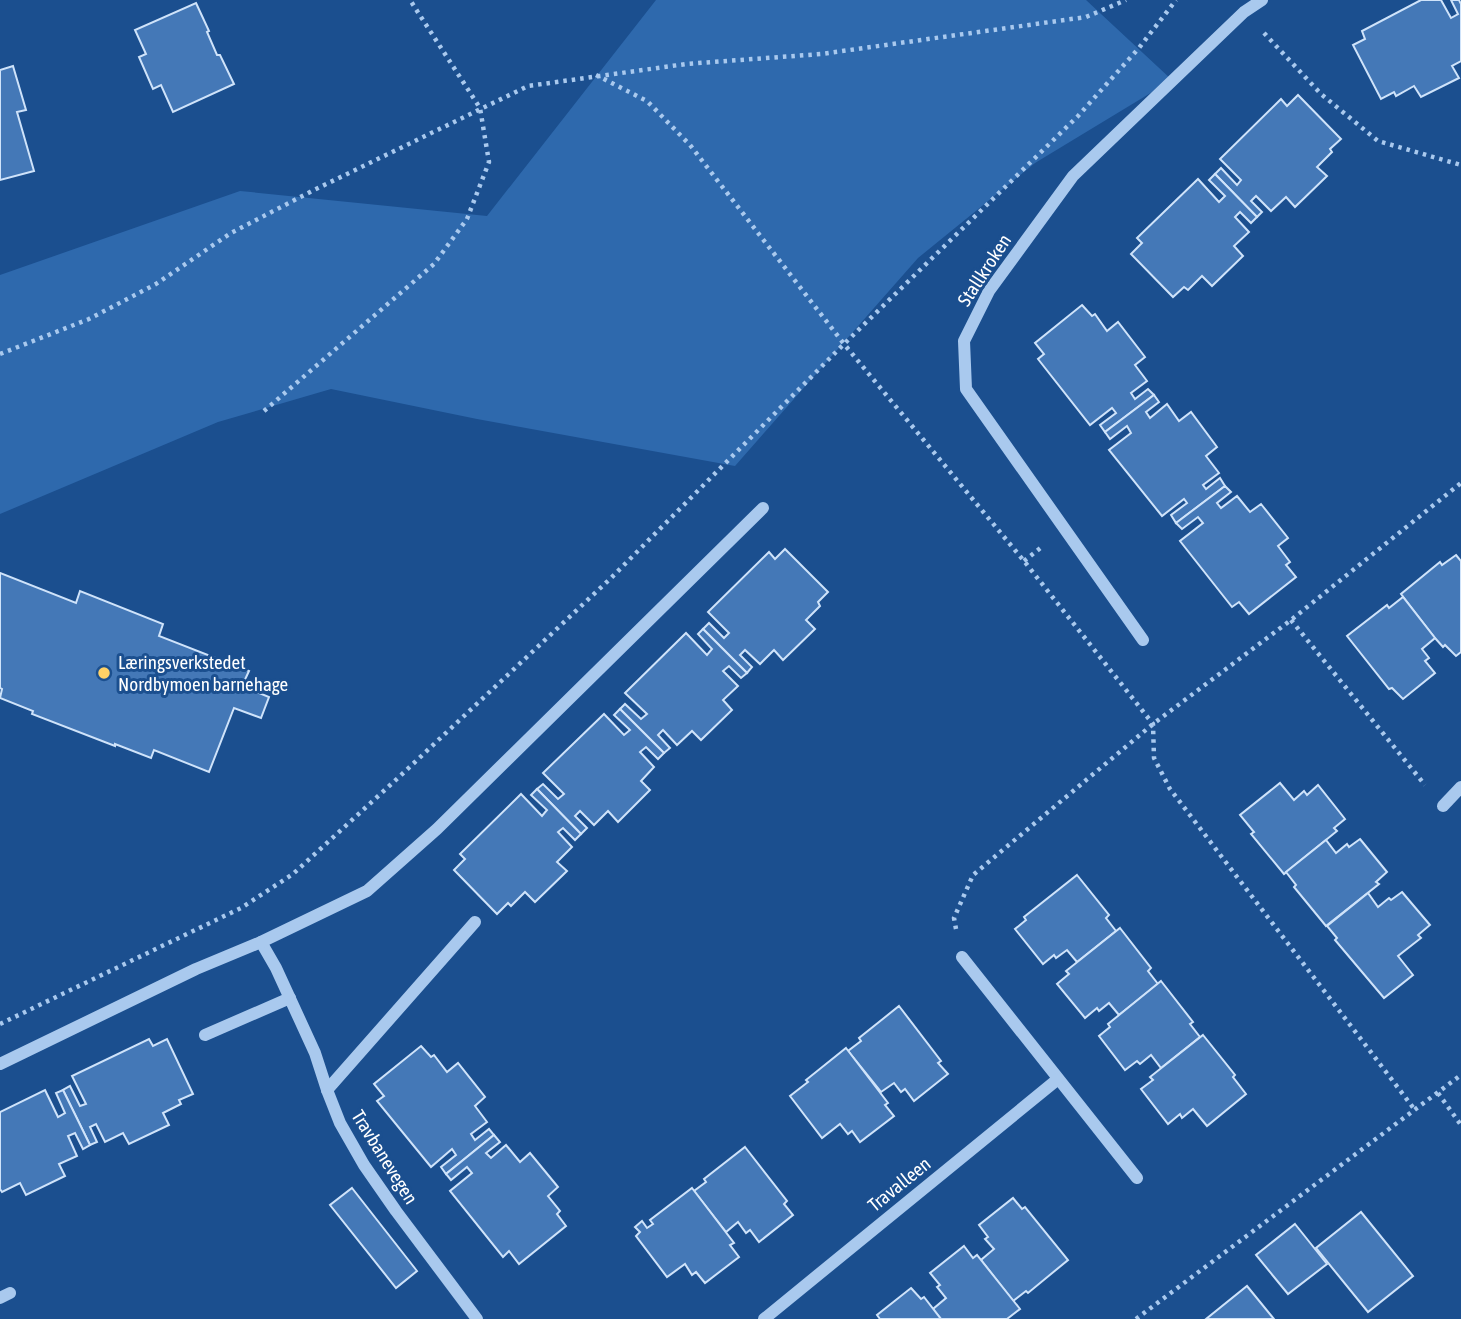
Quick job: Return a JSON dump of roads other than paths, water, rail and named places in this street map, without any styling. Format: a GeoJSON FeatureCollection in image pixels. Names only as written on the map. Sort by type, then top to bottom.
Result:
{"type":"FeatureCollection","features":[{"type":"Feature","properties":{"kind":"street","name":"Stallkroken"},"geometry":{"type":"LineString","coordinates":[[1143,640],[966,389],[964,341],[989,291],[1073,176],[1244,12],[1262,0]]}},
{"type":"Feature","properties":{"kind":"street"},"geometry":{"type":"LineString","coordinates":[[0,1064],[196,969],[261,942],[367,891],[437,830],[763,508]]}},
{"type":"Feature","properties":{"kind":"street"},"geometry":{"type":"LineString","coordinates":[[1443,806],[1461,788]]}},
{"type":"Feature","properties":{"kind":"street"},"geometry":{"type":"LineString","coordinates":[[327,1090],[475,922]]}},
{"type":"Feature","properties":{"kind":"street","name":"Travbanevegen"},"geometry":{"type":"LineString","coordinates":[[261,942],[315,1053],[340,1123],[364,1165],[477,1319]]}},
{"type":"Feature","properties":{"kind":"street"},"geometry":{"type":"LineString","coordinates":[[962,957],[1137,1178]]}},
{"type":"Feature","properties":{"kind":"street"},"geometry":{"type":"LineString","coordinates":[[205,1035],[290,998]]}},
{"type":"Feature","properties":{"kind":"street","name":"Travalleen"},"geometry":{"type":"LineString","coordinates":[[764,1319],[1058,1079]]}},
{"type":"Feature","properties":{"kind":"place","name":"Læringsverkstedet Nordbymoen barnehage"},"geometry":{"type":"Point","coordinates":[104,673]}}]}
